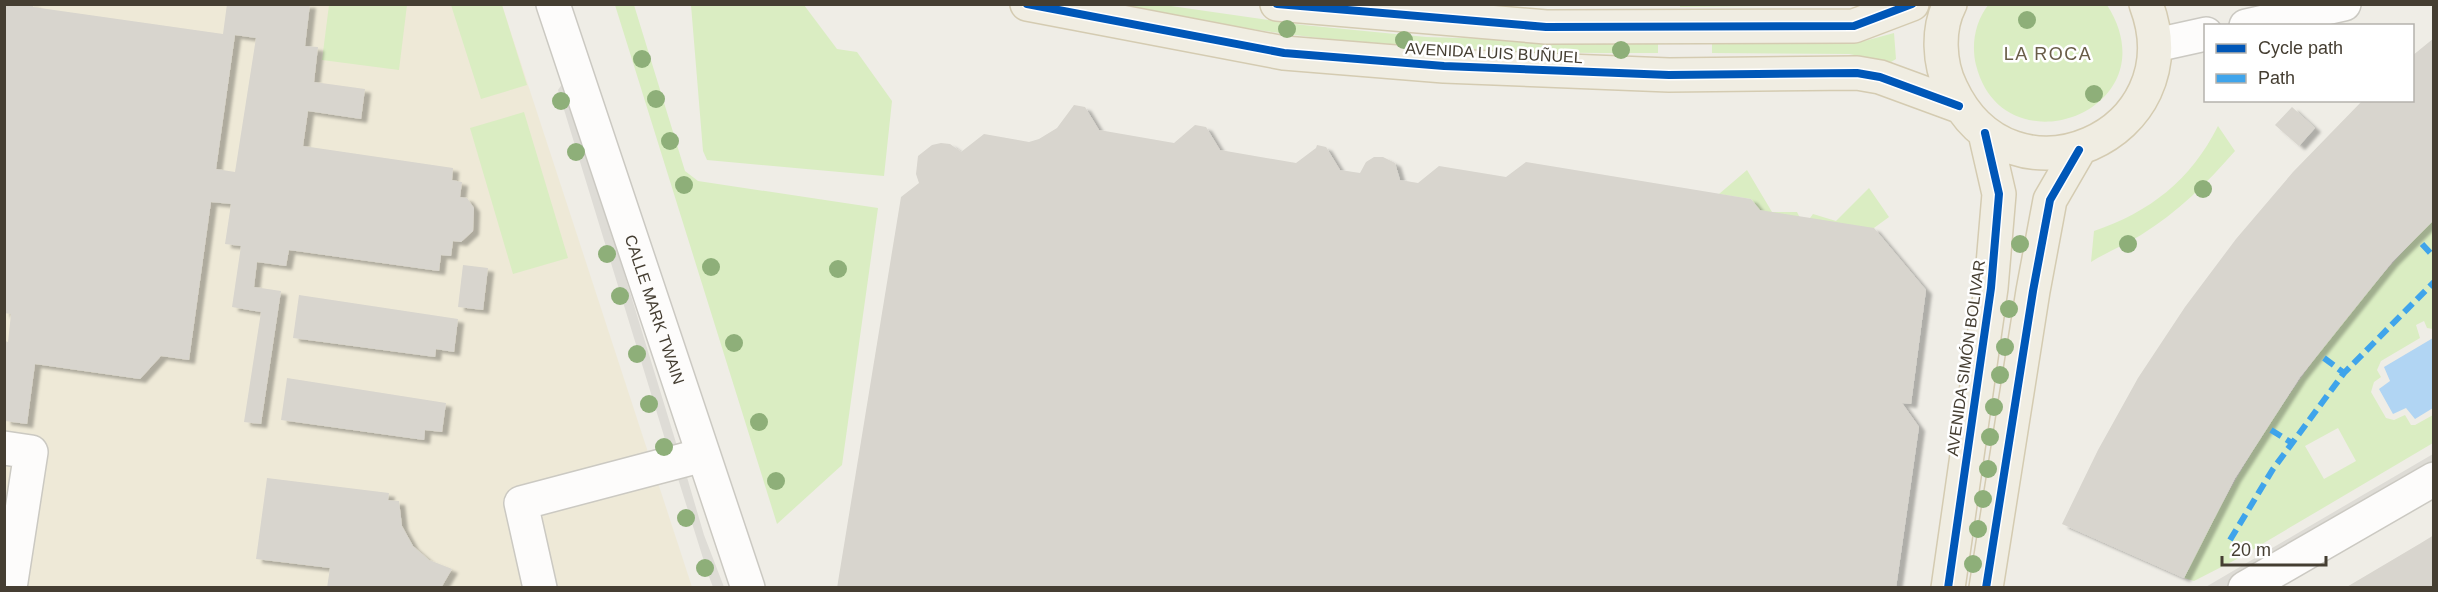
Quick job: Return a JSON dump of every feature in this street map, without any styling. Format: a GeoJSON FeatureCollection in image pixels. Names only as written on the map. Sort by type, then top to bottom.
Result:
{"type":"FeatureCollection","features":[{"type":"Feature","properties":{"kind":"main road","name":"AVENIDA LUIS BUÑUEL"},"geometry":{"type":"LineString","coordinates":[[1026,4],[1284,52],[1421,64],[1670,75],[1857,73],[1880,77],[1959,106]]}},
{"type":"Feature","properties":{"kind":"main road","name":"AVENIDA LUIS BUÑUEL"},"geometry":{"type":"LineString","coordinates":[[1277,4],[1557,27],[1854,26],[1912,4]]}},
{"type":"Feature","properties":{"kind":"main road"},"geometry":{"type":"LineString","coordinates":[[1950,4],[1941,41],[1944,75],[1959,106],[1985,133],[2002,144],[2040,154],[2079,150],[2110,135],[2135,110],[2151,79],[2156,45],[2153,22],[2146,4]]}},
{"type":"Feature","properties":{"kind":"main road","name":"AVENIDA SIMÓN BOLIVAR"},"geometry":{"type":"LineString","coordinates":[[1948,588],[1991,288],[2000,195],[1985,133]]}},
{"type":"Feature","properties":{"kind":"main road"},"geometry":{"type":"LineString","coordinates":[[1986,588],[2033,291],[2050,200],[2079,150]]}},
{"type":"Feature","properties":{"kind":"street"},"geometry":{"type":"LineString","coordinates":[[2256,24],[2344,4]]}},
{"type":"Feature","properties":{"kind":"street","name":"CALLE MARK TWAIN"},"geometry":{"type":"LineString","coordinates":[[562,13],[703,455],[748,588]]}},
{"type":"Feature","properties":{"kind":"street"},"geometry":{"type":"LineString","coordinates":[[2156,45],[2204,34]]}},
{"type":"Feature","properties":{"kind":"street"},"geometry":{"type":"LineString","coordinates":[[4,448],[31,452],[10,588]]}},
{"type":"Feature","properties":{"kind":"street"},"geometry":{"type":"LineString","coordinates":[[540,588],[521,503],[703,455]]}},
{"type":"Feature","properties":{"kind":"street"},"geometry":{"type":"LineString","coordinates":[[2245,588],[2433,478]]}},
{"type":"Feature","properties":{"kind":"shaded area"},"geometry":{"type":"Polygon","coordinates":[[[4,5],[502,5],[692,587],[5,587],[4,5]]]}},
{"type":"Feature","properties":{"kind":"shaded area"},"geometry":{"type":"Polygon","coordinates":[[[565,80],[677,446],[668,449],[558,90],[565,80]]]}},
{"type":"Feature","properties":{"kind":"shaded area"},"geometry":{"type":"Polygon","coordinates":[[[2433,454],[2433,467],[2227,587],[2204,588],[2433,454]]]}},
{"type":"Feature","properties":{"kind":"shaded area"},"geometry":{"type":"Polygon","coordinates":[[[684,467],[704,535],[724,587],[713,587],[708,574],[675,469],[684,467]]]}},
{"type":"Feature","properties":{"kind":"green space"},"geometry":{"type":"Polygon","coordinates":[[[1680,4],[1856,4],[1856,5],[1680,7],[1680,4]]]}},
{"type":"Feature","properties":{"kind":"green space"},"geometry":{"type":"Polygon","coordinates":[[[1989,4],[2107,5],[2122,42],[2119,74],[2102,99],[2077,115],[2047,122],[2017,116],[1992,98],[1976,65],[1975,33],[1980,18],[1989,4]]]}},
{"type":"Feature","properties":{"kind":"green space"},"geometry":{"type":"Polygon","coordinates":[[[329,5],[407,5],[399,70],[322,60],[329,5]]]}},
{"type":"Feature","properties":{"kind":"green space"},"geometry":{"type":"Polygon","coordinates":[[[451,5],[502,5],[527,85],[481,99],[451,5]]]}},
{"type":"Feature","properties":{"kind":"green space"},"geometry":{"type":"Polygon","coordinates":[[[615,5],[634,5],[685,171],[698,181],[878,208],[842,465],[777,524],[615,5]]]}},
{"type":"Feature","properties":{"kind":"green space"},"geometry":{"type":"Polygon","coordinates":[[[691,5],[804,5],[837,49],[857,52],[892,101],[884,176],[707,160],[703,151],[691,5]]]}},
{"type":"Feature","properties":{"kind":"green space"},"geometry":{"type":"Polygon","coordinates":[[[1104,5],[1164,5],[1303,25],[1426,37],[1658,44],[1658,53],[1571,53],[1398,45],[1259,30],[1104,5]]]}},
{"type":"Feature","properties":{"kind":"green space"},"geometry":{"type":"Polygon","coordinates":[[[1894,33],[1896,59],[1891,62],[1849,54],[1712,53],[1712,43],[1857,43],[1894,33]]]}},
{"type":"Feature","properties":{"kind":"green space"},"geometry":{"type":"Polygon","coordinates":[[[524,112],[568,258],[513,274],[470,128],[524,112]]]}},
{"type":"Feature","properties":{"kind":"green space"},"geometry":{"type":"Polygon","coordinates":[[[2218,126],[2235,151],[2214,174],[2180,207],[2155,226],[2091,262],[2094,231],[2133,214],[2167,192],[2195,163],[2218,126]]]}},
{"type":"Feature","properties":{"kind":"green space"},"geometry":{"type":"Polygon","coordinates":[[[1747,170],[1772,212],[1797,212],[1804,226],[1813,214],[1836,221],[1869,188],[1889,217],[1830,260],[1770,224],[1751,199],[1719,194],[1747,170]]]}},
{"type":"Feature","properties":{"kind":"green space"},"geometry":{"type":"Polygon","coordinates":[[[2433,220],[2433,329],[2427,328],[2424,321],[2416,325],[2420,338],[2381,361],[2377,370],[2381,377],[2374,382],[2371,392],[2386,418],[2394,420],[2405,415],[2411,425],[2415,425],[2433,415],[2433,443],[2235,560],[2194,581],[2184,578],[2235,481],[2263,434],[2326,344],[2395,260],[2433,220]],[[2338,428],[2305,446],[2324,479],[2356,461],[2338,428]]]}},
{"type":"Feature","properties":{"kind":"water"},"geometry":{"type":"Polygon","coordinates":[[[2433,338],[2433,408],[2415,419],[2406,408],[2393,414],[2379,389],[2390,381],[2384,367],[2433,338]]]}},
{"type":"Feature","properties":{"kind":"building"},"geometry":{"type":"Polygon","coordinates":[[[4,4],[34,4],[33,7],[223,34],[227,4],[310,4],[305,46],[318,47],[314,82],[365,89],[361,119],[308,111],[303,146],[453,168],[452,180],[462,182],[460,197],[467,198],[474,208],[473,231],[461,242],[453,241],[451,256],[441,255],[439,271],[289,250],[286,266],[257,262],[254,287],[281,291],[261,424],[244,422],[261,312],[232,307],[241,246],[225,244],[231,204],[211,202],[189,360],[161,356],[140,379],[35,364],[27,424],[5,421],[5,341],[8,342],[11,314],[4,313],[4,4]],[[235,35],[216,169],[235,172],[256,38],[235,35]]]}},
{"type":"Feature","properties":{"kind":"building"},"geometry":{"type":"Polygon","coordinates":[[[2434,38],[2434,220],[2392,262],[2300,377],[2235,478],[2184,578],[2062,524],[2098,450],[2138,378],[2185,307],[2236,239],[2293,172],[2361,102],[2414,102],[2414,54],[2434,38]]]}},
{"type":"Feature","properties":{"kind":"building"},"geometry":{"type":"Polygon","coordinates":[[[1074,105],[1085,107],[1099,130],[1174,143],[1195,125],[1206,127],[1220,150],[1296,163],[1317,145],[1326,147],[1340,170],[1360,173],[1366,162],[1374,157],[1383,157],[1395,163],[1400,180],[1418,183],[1439,166],[1506,177],[1526,162],[1751,199],[1760,210],[1874,228],[1926,290],[1911,404],[1902,403],[1919,427],[1896,588],[837,588],[901,197],[919,183],[916,174],[918,156],[932,145],[941,143],[950,144],[961,152],[984,134],[1029,142],[1039,139],[1057,128],[1074,105]]]}},
{"type":"Feature","properties":{"kind":"building"},"geometry":{"type":"Polygon","coordinates":[[[2292,107],[2315,128],[2299,146],[2275,125],[2292,107]]]}},
{"type":"Feature","properties":{"kind":"building"},"geometry":{"type":"Polygon","coordinates":[[[463,265],[488,268],[483,310],[458,307],[463,265]]]}},
{"type":"Feature","properties":{"kind":"building"},"geometry":{"type":"Polygon","coordinates":[[[299,295],[458,319],[454,352],[436,349],[435,357],[293,338],[299,295]]]}},
{"type":"Feature","properties":{"kind":"building"},"geometry":{"type":"Polygon","coordinates":[[[287,378],[446,403],[442,432],[425,430],[424,440],[281,420],[287,378]]]}},
{"type":"Feature","properties":{"kind":"building"},"geometry":{"type":"Polygon","coordinates":[[[267,478],[389,493],[388,500],[399,501],[402,526],[413,546],[429,560],[452,569],[441,588],[327,588],[330,568],[256,559],[267,478]]]}},
{"type":"Feature","properties":{"kind":"building"},"geometry":{"type":"Polygon","coordinates":[[[2434,535],[2434,588],[2345,588],[2421,543],[2434,535]]]}},
{"type":"Feature","properties":{"kind":"marked path"},"geometry":{"type":"LineString","coordinates":[[2422,244],[2434,257]]}},
{"type":"Feature","properties":{"kind":"marked path"},"geometry":{"type":"LineString","coordinates":[[2230,540],[2273,469],[2344,373],[2434,282]]}},
{"type":"Feature","properties":{"kind":"marked path"},"geometry":{"type":"LineString","coordinates":[[2324,358],[2344,373]]}},
{"type":"Feature","properties":{"kind":"marked path"},"geometry":{"type":"LineString","coordinates":[[2271,430],[2292,443]]}},
{"type":"Feature","properties":{"kind":"cycle path"},"geometry":{"type":"LineString","coordinates":[[1027,4],[1284,53],[1444,66],[1669,75],[1857,73],[1880,77],[1959,106]]}},
{"type":"Feature","properties":{"kind":"cycle path"},"geometry":{"type":"LineString","coordinates":[[1277,4],[1546,27],[1854,26],[1912,4]]}},
{"type":"Feature","properties":{"kind":"cycle path"},"geometry":{"type":"LineString","coordinates":[[1948,588],[1991,288],[1999,194],[1985,133]]}},
{"type":"Feature","properties":{"kind":"cycle path"},"geometry":{"type":"LineString","coordinates":[[1986,588],[2033,291],[2050,200],[2079,150]]}},
{"type":"Feature","properties":{"kind":"district","name":"LA ROCA"},"geometry":{"type":"Point","coordinates":[2048,54]}}]}
